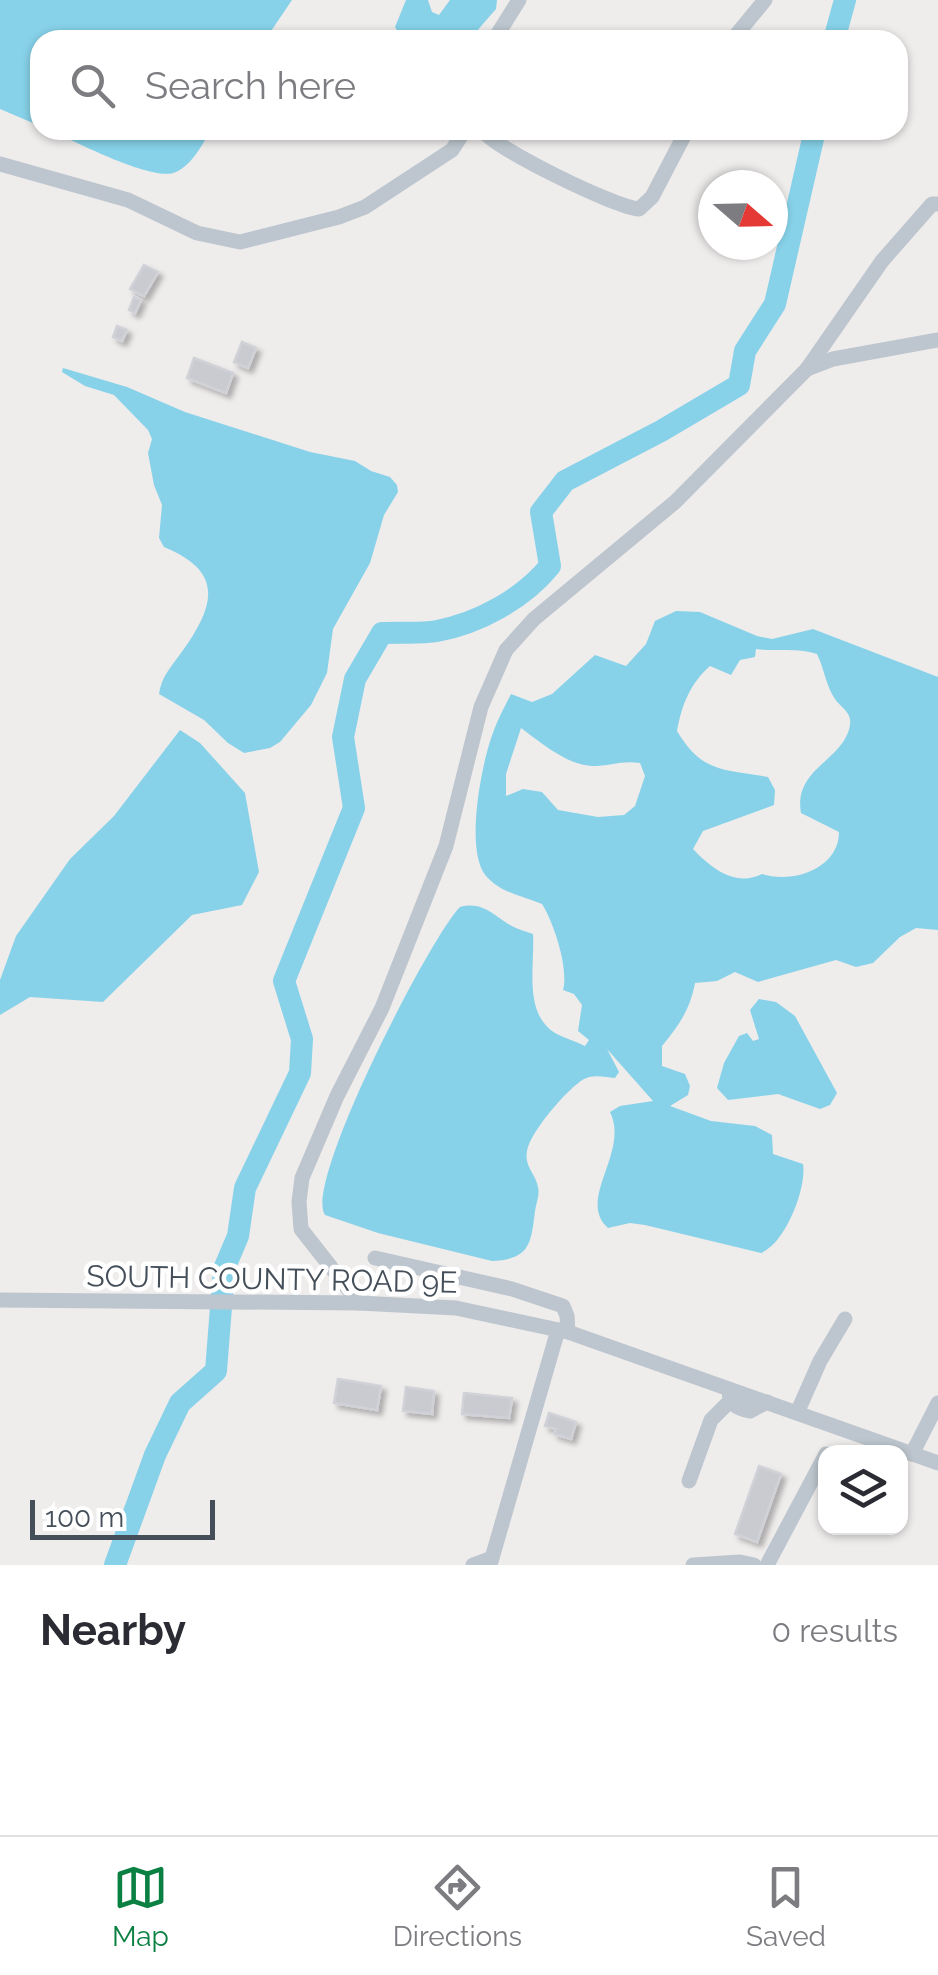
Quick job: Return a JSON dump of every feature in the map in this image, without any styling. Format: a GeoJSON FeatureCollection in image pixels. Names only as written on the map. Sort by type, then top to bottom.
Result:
{"type":"FeatureCollection","features":[{"type":"Feature","properties":{"kind":"street"},"geometry":{"type":"LineString","coordinates":[[500,30],[518,0]]}},
{"type":"Feature","properties":{"kind":"street"},"geometry":{"type":"LineString","coordinates":[[740,30],[764,0]]}},
{"type":"Feature","properties":{"kind":"street"},"geometry":{"type":"LineString","coordinates":[[0,164],[128,200],[196,234],[240,242],[365,207],[452,150],[458,140]]}},
{"type":"Feature","properties":{"kind":"street"},"geometry":{"type":"LineString","coordinates":[[491,140],[595,194],[639,209],[652,197],[682,140]]}},
{"type":"Feature","properties":{"kind":"street"},"geometry":{"type":"LineString","coordinates":[[359,1303],[302,1229],[302,1178],[382,1008],[446,846],[481,707],[506,650],[534,619],[675,502],[807,369],[882,261],[936,200]]}},
{"type":"Feature","properties":{"kind":"street"},"geometry":{"type":"LineString","coordinates":[[807,369],[832,359],[938,340]]}},
{"type":"Feature","properties":{"kind":"street"},"geometry":{"type":"LineString","coordinates":[[376,1258],[512,1289],[563,1306],[568,1316],[491,1561],[473,1565]]}},
{"type":"Feature","properties":{"kind":"street","name":"SOUTH COUNTY ROAD 9E"},"geometry":{"type":"LineString","coordinates":[[0,1300],[246,1301],[456,1308],[563,1331],[729,1394],[798,1412],[938,1463]]}},
{"type":"Feature","properties":{"kind":"street"},"geometry":{"type":"LineString","coordinates":[[798,1412],[820,1361],[845,1319]]}},
{"type":"Feature","properties":{"kind":"street"},"geometry":{"type":"LineString","coordinates":[[689,1481],[711,1420],[729,1394]]}},
{"type":"Feature","properties":{"kind":"street"},"geometry":{"type":"LineString","coordinates":[[912,1454],[938,1403]]}},
{"type":"Feature","properties":{"kind":"street"},"geometry":{"type":"LineString","coordinates":[[830,1445],[840,1428]]}},
{"type":"Feature","properties":{"kind":"street"},"geometry":{"type":"LineString","coordinates":[[766,1565],[818,1468]]}},
{"type":"Feature","properties":{"kind":"street"},"geometry":{"type":"LineString","coordinates":[[693,1565],[754,1565]]}},
{"type":"Feature","properties":{"kind":"water"},"geometry":{"type":"Polygon","coordinates":[[[0,0],[292,0],[272,30],[30,30],[30,122],[0,109],[0,0]]]}},
{"type":"Feature","properties":{"kind":"water"},"geometry":{"type":"Polygon","coordinates":[[[406,0],[428,0],[432,12],[439,15],[450,0],[497,0],[496,9],[478,30],[395,27],[406,0]]]}},
{"type":"Feature","properties":{"kind":"water"},"geometry":{"type":"Polygon","coordinates":[[[72,140],[205,140],[187,165],[176,172],[150,172],[72,140]]]}},
{"type":"Feature","properties":{"kind":"water"},"geometry":{"type":"Polygon","coordinates":[[[63,368],[310,452],[355,461],[390,477],[397,485],[398,492],[384,515],[370,563],[333,629],[327,673],[311,705],[280,742],[270,748],[244,753],[204,720],[159,694],[164,677],[193,636],[207,605],[205,579],[184,557],[164,547],[159,538],[162,505],[148,453],[152,439],[148,430],[114,395],[85,386],[62,372],[63,368]]]}},
{"type":"Feature","properties":{"kind":"water"},"geometry":{"type":"Polygon","coordinates":[[[676,611],[700,612],[772,639],[813,629],[938,677],[938,930],[916,928],[900,937],[873,963],[856,967],[836,960],[758,982],[735,972],[717,981],[695,983],[683,1017],[662,1046],[662,1066],[685,1074],[690,1086],[688,1095],[670,1106],[711,1121],[755,1126],[772,1135],[773,1154],[803,1164],[802,1187],[786,1227],[770,1248],[761,1253],[645,1225],[630,1223],[608,1228],[600,1217],[598,1204],[614,1143],[610,1112],[620,1106],[653,1101],[607,1049],[619,1072],[615,1078],[592,1077],[577,1084],[551,1111],[530,1143],[527,1162],[539,1193],[530,1241],[521,1253],[492,1261],[378,1233],[325,1215],[323,1194],[350,1112],[398,1009],[460,907],[483,908],[533,934],[533,988],[538,1014],[555,1033],[585,1046],[589,1040],[578,1031],[582,1005],[574,994],[563,990],[559,946],[542,904],[498,886],[486,876],[480,863],[476,826],[480,783],[494,730],[511,694],[532,702],[552,694],[595,655],[626,666],[646,644],[655,621],[676,611]],[[756,649],[755,657],[740,660],[731,675],[710,666],[703,673],[688,695],[677,731],[705,762],[768,777],[775,790],[774,805],[703,831],[693,849],[716,869],[734,877],[800,875],[823,864],[837,845],[839,832],[801,813],[801,798],[811,775],[846,737],[850,721],[832,694],[817,654],[756,649]],[[521,728],[506,774],[506,796],[523,789],[542,792],[558,810],[598,817],[624,815],[635,806],[645,776],[640,763],[583,765],[554,752],[521,728]]]}},
{"type":"Feature","properties":{"kind":"water"},"geometry":{"type":"Polygon","coordinates":[[[180,730],[200,743],[245,793],[259,872],[242,905],[192,915],[103,1002],[30,997],[0,1015],[0,980],[16,936],[70,859],[114,816],[180,730]]]}},
{"type":"Feature","properties":{"kind":"water"},"geometry":{"type":"Polygon","coordinates":[[[759,999],[776,1002],[795,1016],[837,1093],[830,1105],[820,1109],[778,1094],[728,1100],[717,1088],[724,1063],[739,1036],[747,1033],[753,1041],[759,1039],[750,1010],[759,999]]]}},
{"type":"Feature","properties":{"kind":"building"},"geometry":{"type":"Polygon","coordinates":[[[144,265],[158,272],[144,296],[130,289],[144,265]]]}},
{"type":"Feature","properties":{"kind":"building"},"geometry":{"type":"Polygon","coordinates":[[[134,297],[141,300],[135,313],[129,310],[134,297]]]}},
{"type":"Feature","properties":{"kind":"building"},"geometry":{"type":"Polygon","coordinates":[[[117,326],[127,330],[122,341],[113,337],[117,326]]]}},
{"type":"Feature","properties":{"kind":"building"},"geometry":{"type":"Polygon","coordinates":[[[242,342],[256,348],[248,368],[234,362],[242,342]]]}},
{"type":"Feature","properties":{"kind":"building"},"geometry":{"type":"Polygon","coordinates":[[[194,358],[233,373],[226,393],[187,378],[194,358]]]}},
{"type":"Feature","properties":{"kind":"building"},"geometry":{"type":"Polygon","coordinates":[[[338,1379],[381,1386],[377,1410],[334,1403],[338,1379]]]}},
{"type":"Feature","properties":{"kind":"building"},"geometry":{"type":"Polygon","coordinates":[[[406,1387],[434,1391],[432,1414],[403,1411],[406,1387]]]}},
{"type":"Feature","properties":{"kind":"building"},"geometry":{"type":"Polygon","coordinates":[[[464,1393],[512,1398],[509,1418],[462,1414],[464,1393]]]}},
{"type":"Feature","properties":{"kind":"building"},"geometry":{"type":"Polygon","coordinates":[[[549,1413],[576,1422],[571,1439],[554,1434],[556,1429],[545,1426],[549,1413]]]}},
{"type":"Feature","properties":{"kind":"building"},"geometry":{"type":"Polygon","coordinates":[[[759,1466],[781,1474],[757,1542],[735,1534],[759,1466]]]}},
{"type":"Feature","properties":{"kind":"waterway"},"geometry":{"type":"LineString","coordinates":[[837,30],[845,0]]}},
{"type":"Feature","properties":{"kind":"waterway"},"geometry":{"type":"LineString","coordinates":[[115,1565],[155,1455],[180,1403],[216,1371],[224,1269],[238,1236],[245,1188],[300,1073],[302,1039],[284,981],[354,808],[343,737],[355,679],[382,633],[430,632],[453,627],[484,616],[527,589],[550,566],[541,512],[565,481],[739,385],[745,351],[775,304],[813,140]]}}]}
